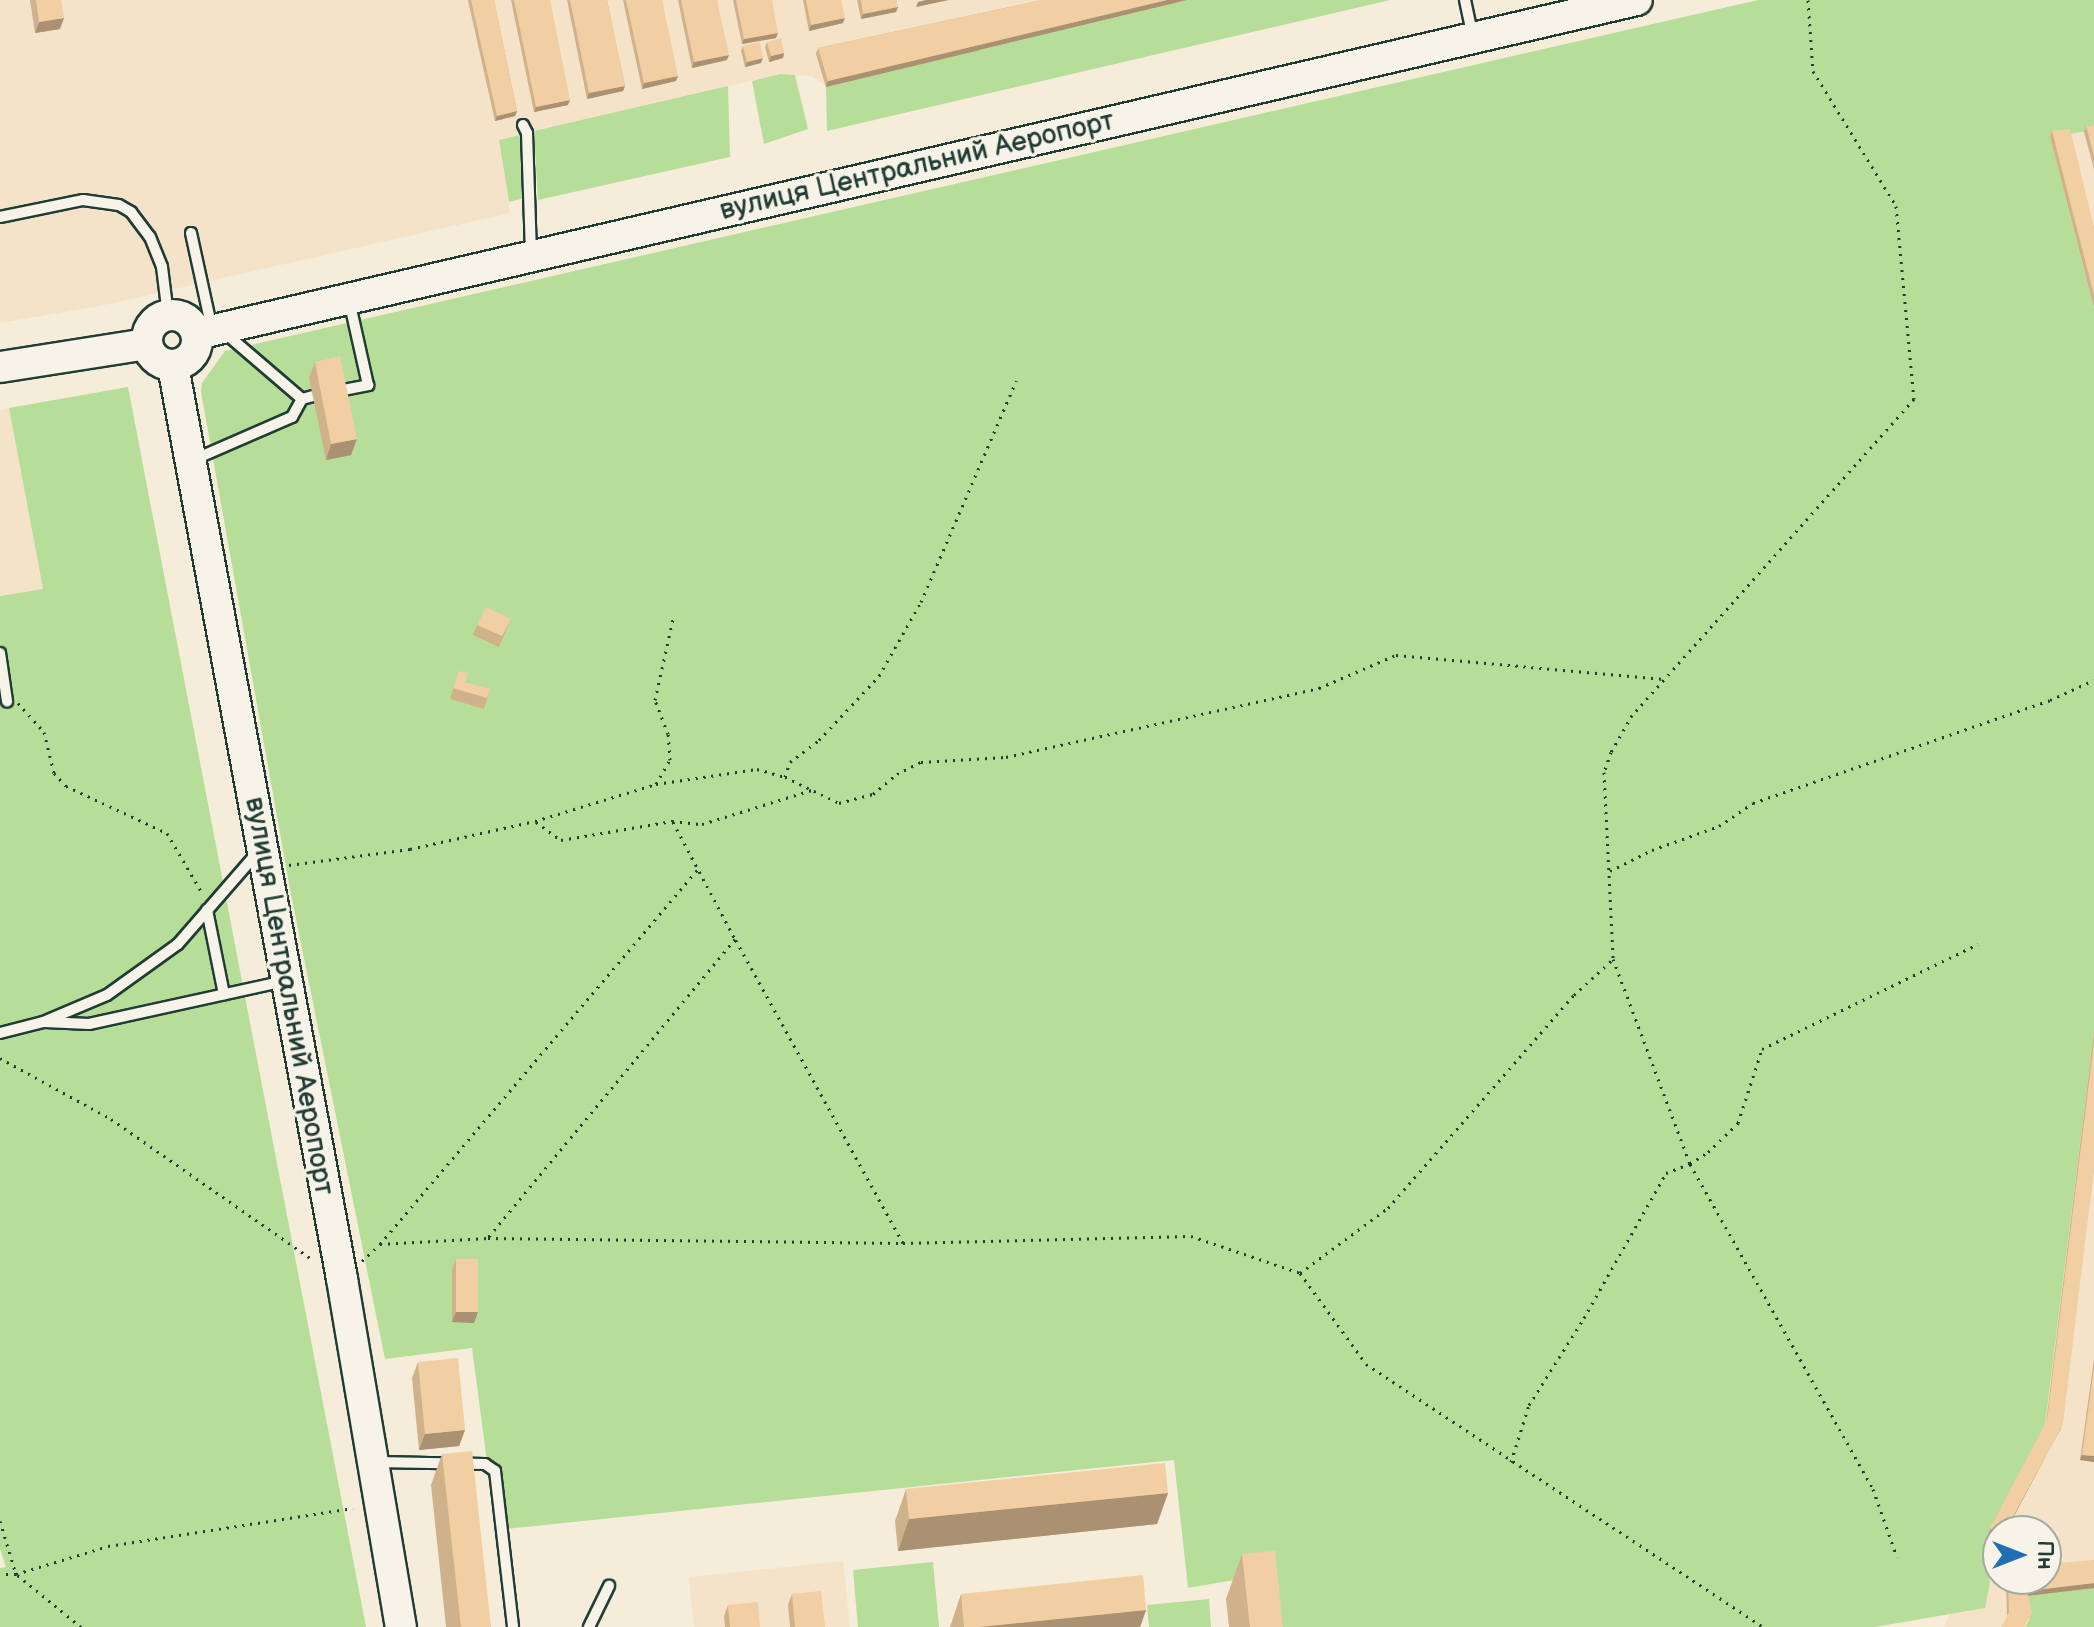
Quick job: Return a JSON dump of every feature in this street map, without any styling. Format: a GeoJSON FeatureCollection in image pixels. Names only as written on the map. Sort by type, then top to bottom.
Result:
{"type":"FeatureCollection","features":[{"type":"Feature","properties":{"kind":"main road","name":"вулиця Центральний Аеропорт"},"geometry":{"type":"LineString","coordinates":[[210,331],[1637,0]]}},
{"type":"Feature","properties":{"kind":"main road"},"geometry":{"type":"LineString","coordinates":[[168,315],[188,320],[210,331],[191,358],[173,366],[154,358],[147,344],[150,327],[168,315]]}},
{"type":"Feature","properties":{"kind":"main road"},"geometry":{"type":"LineString","coordinates":[[0,367],[147,344]]}},
{"type":"Feature","properties":{"kind":"main road","name":"вулиця Центральний Аеропорт"},"geometry":{"type":"LineString","coordinates":[[173,366],[342,1279],[401,1627]]}},
{"type":"Feature","properties":{"kind":"lane"},"geometry":{"type":"LineString","coordinates":[[1465,0],[1473,38]]}},
{"type":"Feature","properties":{"kind":"lane"},"geometry":{"type":"LineString","coordinates":[[523,125],[527,133],[531,256]]}},
{"type":"Feature","properties":{"kind":"lane"},"geometry":{"type":"LineString","coordinates":[[0,217],[83,200],[119,205],[131,212],[150,237],[162,267],[168,315]]}},
{"type":"Feature","properties":{"kind":"lane"},"geometry":{"type":"LineString","coordinates":[[191,233],[210,331],[308,398],[292,417],[191,461]]}},
{"type":"Feature","properties":{"kind":"lane"},"geometry":{"type":"LineString","coordinates":[[338,391],[368,385],[348,299]]}},
{"type":"Feature","properties":{"kind":"lane"},"geometry":{"type":"LineString","coordinates":[[0,653],[7,701]]}},
{"type":"Feature","properties":{"kind":"lane"},"geometry":{"type":"LineString","coordinates":[[0,1033],[43,1022],[107,995],[178,944],[207,910],[264,858]]}},
{"type":"Feature","properties":{"kind":"lane"},"geometry":{"type":"LineString","coordinates":[[207,910],[224,994]]}},
{"type":"Feature","properties":{"kind":"lane"},"geometry":{"type":"LineString","coordinates":[[43,1022],[89,1024],[286,980]]}},
{"type":"Feature","properties":{"kind":"lane"},"geometry":{"type":"LineString","coordinates":[[373,1462],[485,1464],[495,1471],[513,1627]]}},
{"type":"Feature","properties":{"kind":"lane"},"geometry":{"type":"LineString","coordinates":[[589,1627],[609,1586]]}},
{"type":"Feature","properties":{"kind":"path"},"geometry":{"type":"LineString","coordinates":[[1808,0],[1813,71],[1896,206],[1914,399],[1632,715],[1604,772],[1613,959],[1690,1164],[1873,1489],[1897,1557]]}},
{"type":"Feature","properties":{"kind":"path"},"geometry":{"type":"LineString","coordinates":[[785,777],[790,762],[819,740],[879,676],[921,602],[1016,381]]}},
{"type":"Feature","properties":{"kind":"path"},"geometry":{"type":"LineString","coordinates":[[656,784],[670,760],[668,734],[655,700],[673,619]]}},
{"type":"Feature","properties":{"kind":"path"},"geometry":{"type":"LineString","coordinates":[[264,858],[410,849],[535,821],[656,784],[757,769],[785,777],[839,803],[873,794],[897,774],[921,762],[1006,757],[1319,688],[1396,655],[1664,679]]}},
{"type":"Feature","properties":{"kind":"path"},"geometry":{"type":"LineString","coordinates":[[1610,871],[1652,850],[1719,826],[1753,803],[2050,700],[2094,680]]}},
{"type":"Feature","properties":{"kind":"path"},"geometry":{"type":"LineString","coordinates":[[7,701],[21,704],[44,732],[54,773],[66,786],[167,833],[200,885],[207,910]]}},
{"type":"Feature","properties":{"kind":"path"},"geometry":{"type":"LineString","coordinates":[[535,821],[561,840],[672,821],[702,824],[812,790]]}},
{"type":"Feature","properties":{"kind":"path"},"geometry":{"type":"LineString","coordinates":[[672,821],[903,1243]]}},
{"type":"Feature","properties":{"kind":"path"},"geometry":{"type":"LineString","coordinates":[[342,1279],[380,1244],[698,869]]}},
{"type":"Feature","properties":{"kind":"path"},"geometry":{"type":"LineString","coordinates":[[488,1238],[735,939]]}},
{"type":"Feature","properties":{"kind":"path"},"geometry":{"type":"LineString","coordinates":[[1511,1463],[1529,1405],[1584,1318],[1666,1173],[1690,1164],[1738,1123],[1762,1049],[1978,944]]}},
{"type":"Feature","properties":{"kind":"path"},"geometry":{"type":"LineString","coordinates":[[1300,1273],[1388,1208],[1574,995],[1613,959]]}},
{"type":"Feature","properties":{"kind":"path"},"geometry":{"type":"LineString","coordinates":[[0,1058],[111,1119],[310,1258]]}},
{"type":"Feature","properties":{"kind":"path"},"geometry":{"type":"LineString","coordinates":[[380,1244],[488,1238],[903,1243],[1191,1236],[1300,1273],[1366,1364],[1511,1463],[1763,1627]]}},
{"type":"Feature","properties":{"kind":"path"},"geometry":{"type":"LineString","coordinates":[[0,1574],[16,1574],[108,1546],[353,1508]]}},
{"type":"Feature","properties":{"kind":"path"},"geometry":{"type":"LineString","coordinates":[[0,1521],[16,1574],[81,1627]]}},
{"type":"Feature","properties":{"kind":"shaded area"},"geometry":{"type":"Polygon","coordinates":[[[0,0],[1187,0],[826,87],[812,76],[780,74],[499,140],[510,213],[100,306],[0,323],[0,0]]]}},
{"type":"Feature","properties":{"kind":"shaded area"},"geometry":{"type":"Polygon","coordinates":[[[2094,130],[2094,308],[2050,137],[2094,130]]]}},
{"type":"Feature","properties":{"kind":"shaded area"},"geometry":{"type":"Polygon","coordinates":[[[9,408],[43,590],[0,596],[0,410],[9,408]]]}},
{"type":"Feature","properties":{"kind":"shaded area"},"geometry":{"type":"Polygon","coordinates":[[[2094,1031],[2094,1588],[2062,1592],[2062,1515],[1990,1515],[2094,1031]]]}},
{"type":"Feature","properties":{"kind":"shaded area"},"geometry":{"type":"Polygon","coordinates":[[[843,1561],[850,1627],[694,1627],[689,1577],[843,1561]]]}},
{"type":"Feature","properties":{"kind":"shaded area"},"geometry":{"type":"Polygon","coordinates":[[[1988,1595],[2034,1595],[2026,1596],[2025,1627],[1944,1627],[1950,1614],[1985,1608],[1988,1595]]]}},
{"type":"Feature","properties":{"kind":"green space"},"geometry":{"type":"Polygon","coordinates":[[[1187,0],[1390,0],[827,131],[826,87],[1187,0]]]}},
{"type":"Feature","properties":{"kind":"green space"},"geometry":{"type":"Polygon","coordinates":[[[1758,0],[2094,0],[2094,130],[2050,137],[2094,308],[2094,1031],[2045,1425],[1998,1515],[1982,1515],[1982,1595],[1988,1595],[1985,1608],[1875,1627],[1277,1627],[1268,1574],[1188,1588],[1174,1460],[496,1530],[472,1348],[385,1359],[290,889],[201,392],[202,383],[225,351],[1758,0]]]}},
{"type":"Feature","properties":{"kind":"green space"},"geometry":{"type":"Polygon","coordinates":[[[780,74],[795,75],[808,129],[764,144],[752,81],[780,74]]]}},
{"type":"Feature","properties":{"kind":"green space"},"geometry":{"type":"Polygon","coordinates":[[[728,86],[730,157],[538,200],[534,131],[728,86]]]}},
{"type":"Feature","properties":{"kind":"green space"},"geometry":{"type":"Polygon","coordinates":[[[520,135],[525,198],[509,202],[499,140],[520,135]]]}},
{"type":"Feature","properties":{"kind":"green space"},"geometry":{"type":"Polygon","coordinates":[[[128,387],[366,1627],[0,1627],[0,1568],[6,1567],[0,1549],[0,596],[43,589],[9,408],[128,387]]]}},
{"type":"Feature","properties":{"kind":"green space"},"geometry":{"type":"Polygon","coordinates":[[[933,1562],[939,1627],[858,1627],[853,1570],[933,1562]]]}},
{"type":"Feature","properties":{"kind":"green space"},"geometry":{"type":"Polygon","coordinates":[[[2094,1588],[2094,1627],[2025,1627],[2030,1618],[2025,1596],[2062,1595],[2062,1592],[2094,1588]]]}},
{"type":"Feature","properties":{"kind":"green space"},"geometry":{"type":"Polygon","coordinates":[[[1209,1599],[1211,1627],[1149,1627],[1147,1605],[1209,1599]]]}},
{"type":"Feature","properties":{"kind":"building"},"geometry":{"type":"Polygon","coordinates":[[[36,0],[61,0],[64,18],[39,22],[36,0]]]}},
{"type":"Feature","properties":{"kind":"building"},"geometry":{"type":"Polygon","coordinates":[[[471,0],[494,0],[517,111],[497,116],[471,0]]]}},
{"type":"Feature","properties":{"kind":"building"},"geometry":{"type":"Polygon","coordinates":[[[514,0],[550,0],[570,100],[536,107],[514,0]]]}},
{"type":"Feature","properties":{"kind":"building"},"geometry":{"type":"Polygon","coordinates":[[[570,0],[607,0],[625,86],[589,93],[570,0]]]}},
{"type":"Feature","properties":{"kind":"building"},"geometry":{"type":"Polygon","coordinates":[[[626,0],[662,0],[678,76],[644,83],[626,0]]]}},
{"type":"Feature","properties":{"kind":"building"},"geometry":{"type":"Polygon","coordinates":[[[681,0],[717,0],[729,55],[694,62],[681,0]]]}},
{"type":"Feature","properties":{"kind":"building"},"geometry":{"type":"Polygon","coordinates":[[[736,0],[772,0],[778,33],[744,39],[736,0]]]}},
{"type":"Feature","properties":{"kind":"building"},"geometry":{"type":"Polygon","coordinates":[[[806,0],[841,0],[845,18],[811,25],[806,0]]]}},
{"type":"Feature","properties":{"kind":"building"},"geometry":{"type":"Polygon","coordinates":[[[861,0],[896,0],[898,7],[863,14],[861,0]]]}},
{"type":"Feature","properties":{"kind":"building"},"geometry":{"type":"Polygon","coordinates":[[[1042,0],[1167,0],[828,81],[818,48],[1042,0]]]}},
{"type":"Feature","properties":{"kind":"building"},"geometry":{"type":"Polygon","coordinates":[[[781,38],[784,53],[771,56],[767,42],[781,38]]]}},
{"type":"Feature","properties":{"kind":"building"},"geometry":{"type":"Polygon","coordinates":[[[760,42],[763,58],[747,62],[743,46],[760,42]]]}},
{"type":"Feature","properties":{"kind":"building"},"geometry":{"type":"Polygon","coordinates":[[[2094,125],[2094,156],[2086,126],[2094,125]]]}},
{"type":"Feature","properties":{"kind":"building"},"geometry":{"type":"Polygon","coordinates":[[[2070,129],[2094,227],[2094,295],[2052,131],[2070,129]]]}},
{"type":"Feature","properties":{"kind":"building"},"geometry":{"type":"Polygon","coordinates":[[[340,356],[357,439],[331,444],[315,362],[340,356]]]}},
{"type":"Feature","properties":{"kind":"building"},"geometry":{"type":"Polygon","coordinates":[[[486,607],[511,619],[502,636],[477,625],[486,607]]]}},
{"type":"Feature","properties":{"kind":"building"},"geometry":{"type":"Polygon","coordinates":[[[459,671],[468,673],[465,682],[490,689],[487,698],[453,688],[459,671]]]}},
{"type":"Feature","properties":{"kind":"building"},"geometry":{"type":"Polygon","coordinates":[[[2094,1042],[2094,1168],[2063,1424],[2014,1515],[1997,1515],[2047,1420],[2094,1042]]]}},
{"type":"Feature","properties":{"kind":"building"},"geometry":{"type":"Polygon","coordinates":[[[456,1259],[478,1259],[478,1312],[456,1312],[456,1259]]]}},
{"type":"Feature","properties":{"kind":"building"},"geometry":{"type":"Polygon","coordinates":[[[458,1358],[465,1430],[425,1434],[418,1362],[458,1358]]]}},
{"type":"Feature","properties":{"kind":"building"},"geometry":{"type":"Polygon","coordinates":[[[2094,1368],[2094,1456],[2082,1455],[2094,1368]]]}},
{"type":"Feature","properties":{"kind":"building"},"geometry":{"type":"Polygon","coordinates":[[[472,1451],[491,1627],[461,1627],[442,1454],[472,1451]]]}},
{"type":"Feature","properties":{"kind":"building"},"geometry":{"type":"Polygon","coordinates":[[[1165,1463],[1168,1493],[909,1519],[906,1489],[1165,1463]]]}},
{"type":"Feature","properties":{"kind":"building"},"geometry":{"type":"Polygon","coordinates":[[[1275,1551],[1283,1627],[1250,1627],[1242,1554],[1275,1551]]]}},
{"type":"Feature","properties":{"kind":"building"},"geometry":{"type":"Polygon","coordinates":[[[2094,1560],[2094,1583],[2062,1587],[2062,1563],[2094,1560]]]}},
{"type":"Feature","properties":{"kind":"building"},"geometry":{"type":"Polygon","coordinates":[[[1143,1575],[1146,1610],[964,1627],[961,1594],[1143,1575]]]}},
{"type":"Feature","properties":{"kind":"building"},"geometry":{"type":"Polygon","coordinates":[[[821,1591],[825,1627],[795,1627],[792,1594],[821,1591]]]}},
{"type":"Feature","properties":{"kind":"building"},"geometry":{"type":"Polygon","coordinates":[[[2008,1595],[2028,1595],[2032,1613],[2024,1627],[2001,1627],[2009,1612],[2008,1595]]]}},
{"type":"Feature","properties":{"kind":"building"},"geometry":{"type":"Polygon","coordinates":[[[758,1602],[760,1627],[730,1627],[728,1605],[758,1602]]]}}]}
